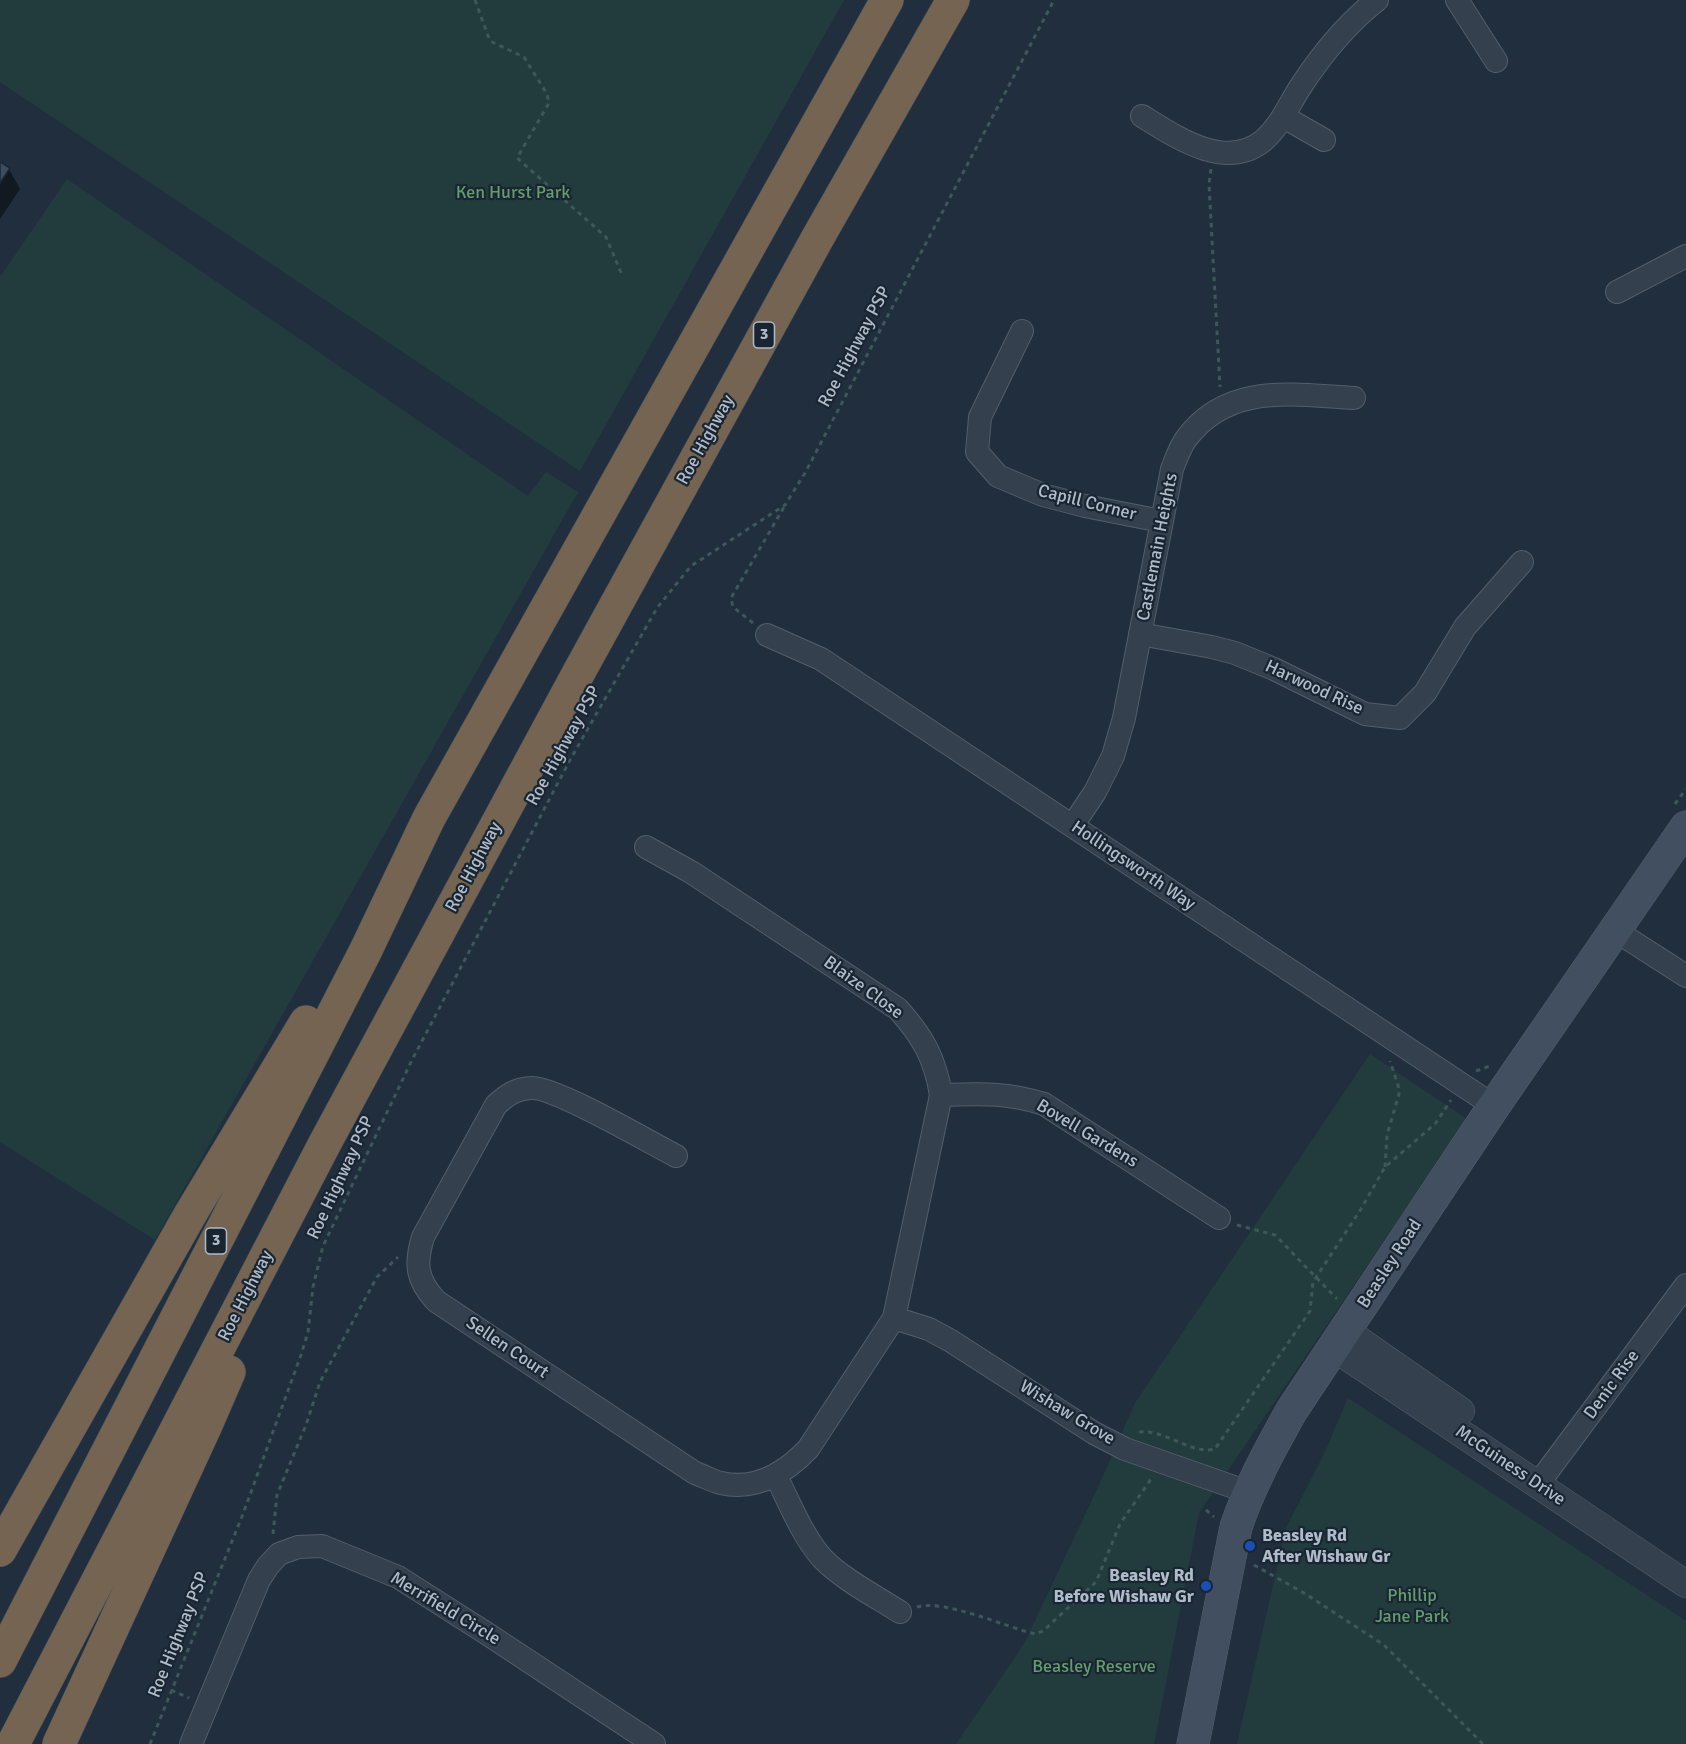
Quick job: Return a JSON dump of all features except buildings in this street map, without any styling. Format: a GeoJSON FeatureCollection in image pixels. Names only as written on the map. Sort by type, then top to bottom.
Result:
{"type":"FeatureCollection","features":[{"type":"Feature","properties":{"kind":"highway","name":"3"},"geometry":{"type":"LineString","coordinates":[[0,1661],[359,962],[429,818],[887,0]]}},
{"type":"Feature","properties":{"kind":"highway","name":"Roe Highway"},"geometry":{"type":"LineString","coordinates":[[13,1744],[325,1143],[805,260],[953,0]]}},
{"type":"Feature","properties":{"kind":"highway"},"geometry":{"type":"LineString","coordinates":[[0,1550],[191,1213],[429,818]]}},
{"type":"Feature","properties":{"kind":"highway"},"geometry":{"type":"LineString","coordinates":[[59,1744],[206,1425],[325,1143]]}},
{"type":"Feature","properties":{"kind":"main road","name":"Beasley Road"},"geometry":{"type":"LineString","coordinates":[[1193,1744],[1236,1527],[1248,1492],[1292,1410],[1494,1106],[1686,827]]}},
{"type":"Feature","properties":{"kind":"street"},"geometry":{"type":"LineString","coordinates":[[1457,0],[1496,61]]}},
{"type":"Feature","properties":{"kind":"street"},"geometry":{"type":"LineString","coordinates":[[1142,116],[1181,141],[1214,152],[1240,152],[1264,141],[1284,117],[1319,60],[1346,27],[1372,1]]}},
{"type":"Feature","properties":{"kind":"street"},"geometry":{"type":"LineString","coordinates":[[1284,117],[1324,140]]}},
{"type":"Feature","properties":{"kind":"street"},"geometry":{"type":"LineString","coordinates":[[1617,292],[1686,256]]}},
{"type":"Feature","properties":{"kind":"street","name":"Capill Corner"},"geometry":{"type":"LineString","coordinates":[[1022,331],[980,417],[977,452],[998,476],[1043,495],[1161,521]]}},
{"type":"Feature","properties":{"kind":"street","name":"Castlemain Heights"},"geometry":{"type":"LineString","coordinates":[[1072,825],[1095,792],[1113,756],[1124,718],[1172,469],[1185,440],[1203,420],[1227,406],[1252,397],[1274,393],[1354,398]]}},
{"type":"Feature","properties":{"kind":"street","name":"Harwood Rise"},"geometry":{"type":"LineString","coordinates":[[1140,634],[1234,653],[1274,669],[1365,714],[1400,718],[1425,693],[1465,627],[1522,562]]}},
{"type":"Feature","properties":{"kind":"street","name":"Hollingsworth Way"},"geometry":{"type":"LineString","coordinates":[[767,635],[821,659],[1494,1106]]}},
{"type":"Feature","properties":{"kind":"street","name":"Blaize Close"},"geometry":{"type":"LineString","coordinates":[[646,847],[691,872],[898,1009],[915,1028],[929,1050],[941,1095],[894,1318]]}},
{"type":"Feature","properties":{"kind":"street"},"geometry":{"type":"LineString","coordinates":[[1616,931],[1686,976]]}},
{"type":"Feature","properties":{"kind":"street","name":"Sellen Court"},"geometry":{"type":"LineString","coordinates":[[676,1156],[556,1093],[534,1087],[512,1091],[496,1106],[423,1237],[418,1270],[423,1287],[436,1301],[695,1473],[722,1483],[753,1484],[776,1476],[793,1465],[808,1449],[894,1318]]}},
{"type":"Feature","properties":{"kind":"street","name":"Bovell Gardens"},"geometry":{"type":"LineString","coordinates":[[941,1095],[999,1094],[1044,1104],[1219,1218]]}},
{"type":"Feature","properties":{"kind":"street","name":"Denic Rise"},"geometry":{"type":"LineString","coordinates":[[1543,1478],[1686,1285]]}},
{"type":"Feature","properties":{"kind":"street","name":"Wishaw Grove"},"geometry":{"type":"LineString","coordinates":[[894,1318],[929,1329],[951,1341],[1094,1433],[1125,1449],[1248,1492]]}},
{"type":"Feature","properties":{"kind":"street","name":"McGuiness Drive"},"geometry":{"type":"LineString","coordinates":[[1347,1330],[1686,1584]]}},
{"type":"Feature","properties":{"kind":"street"},"geometry":{"type":"LineString","coordinates":[[776,1476],[806,1536],[823,1559],[837,1571],[900,1612]]}},
{"type":"Feature","properties":{"kind":"street","name":"McGuiness Drive"},"geometry":{"type":"LineString","coordinates":[[1543,1478],[1686,1568]]}},
{"type":"Feature","properties":{"kind":"street","name":"Merrifield Circle"},"geometry":{"type":"LineString","coordinates":[[279,1554],[298,1547],[322,1546],[398,1577],[654,1744]]}},
{"type":"Feature","properties":{"kind":"street"},"geometry":{"type":"LineString","coordinates":[[192,1744],[259,1580],[279,1554]]}},
{"type":"Feature","properties":{"kind":"path"},"geometry":{"type":"LineString","coordinates":[[475,0],[490,40],[524,57],[547,94],[549,103],[517,158],[606,237],[622,275]]}},
{"type":"Feature","properties":{"kind":"path","name":"Roe Highway PSP"},"geometry":{"type":"LineString","coordinates":[[150,1744],[243,1514],[301,1355],[308,1332],[313,1287],[323,1246],[412,1060],[570,760],[657,608],[691,566],[785,505],[805,473],[1054,0]]}},
{"type":"Feature","properties":{"kind":"path"},"geometry":{"type":"LineString","coordinates":[[1214,152],[1209,184],[1210,208],[1220,386],[1227,406]]}},
{"type":"Feature","properties":{"kind":"path"},"geometry":{"type":"LineString","coordinates":[[767,635],[733,607],[731,598],[785,505]]}},
{"type":"Feature","properties":{"kind":"path"},"geometry":{"type":"LineString","coordinates":[[1385,1167],[1387,1135],[1399,1094],[1389,1055],[1394,1038]]}},
{"type":"Feature","properties":{"kind":"path"},"geometry":{"type":"LineString","coordinates":[[1125,1449],[1127,1437],[1132,1433],[1146,1431],[1160,1433],[1177,1442],[1208,1450],[1215,1449],[1310,1311],[1313,1282],[1361,1209],[1385,1167],[1435,1124],[1454,1096]]}},
{"type":"Feature","properties":{"kind":"path"},"geometry":{"type":"LineString","coordinates":[[1219,1218],[1275,1235],[1315,1279],[1344,1306],[1347,1330]]}},
{"type":"Feature","properties":{"kind":"path"},"geometry":{"type":"LineString","coordinates":[[279,1554],[273,1545],[277,1495],[306,1425],[320,1383],[377,1277],[406,1250],[419,1252]]}},
{"type":"Feature","properties":{"kind":"path"},"geometry":{"type":"LineString","coordinates":[[900,1612],[922,1605],[955,1609],[1035,1634],[1043,1631],[1096,1582],[1105,1565],[1109,1548],[1120,1524],[1152,1478]]}},
{"type":"Feature","properties":{"kind":"path"},"geometry":{"type":"LineString","coordinates":[[1252,1564],[1304,1593],[1384,1645],[1483,1744]]}},
{"type":"Feature","properties":{"kind":"green space","name":"Ken Hurst Park"},"geometry":{"type":"Polygon","coordinates":[[[0,0],[844,0],[580,471],[0,82],[0,0]]]}},
{"type":"Feature","properties":{"kind":"green space"},"geometry":{"type":"Polygon","coordinates":[[[67,179],[528,496],[546,472],[578,492],[155,1240],[0,1142],[0,277],[67,179]]]}},
{"type":"Feature","properties":{"kind":"green space","name":"Beasley Reserve"},"geometry":{"type":"Polygon","coordinates":[[[1370,1054],[1467,1119],[1199,1513],[1154,1744],[956,1744],[1024,1644],[1135,1403],[1370,1054]]]}},
{"type":"Feature","properties":{"kind":"green space","name":"Phillip Jane Park"},"geometry":{"type":"Polygon","coordinates":[[[1348,1398],[1686,1621],[1686,1744],[1237,1744],[1286,1528],[1324,1454],[1348,1398]]]}},
{"type":"Feature","properties":{"kind":"place","name":"Beasley Rd After Wishaw Gr"},"geometry":{"type":"Point","coordinates":[1250,1546]}},
{"type":"Feature","properties":{"kind":"place","name":"Beasley Rd Before Wishaw Gr"},"geometry":{"type":"Point","coordinates":[1206,1586]}}]}
